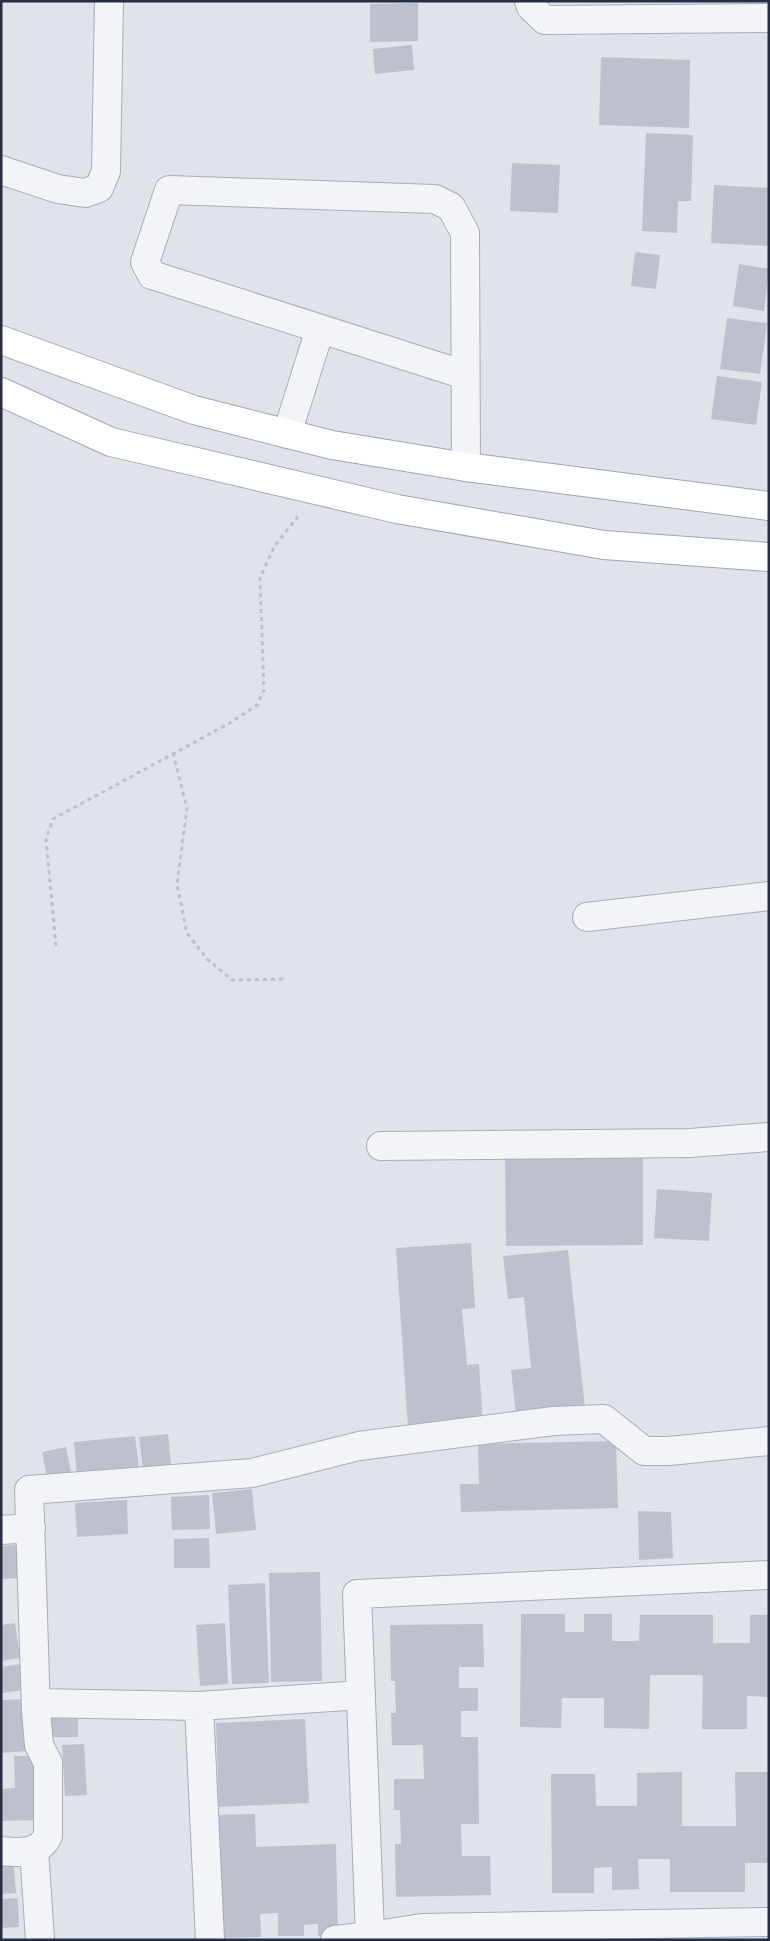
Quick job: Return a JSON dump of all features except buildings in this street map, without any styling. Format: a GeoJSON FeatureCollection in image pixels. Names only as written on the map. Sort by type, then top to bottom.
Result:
{"type":"FeatureCollection","features":[{"type":"Feature","properties":{"kind":"main road"},"geometry":{"type":"LineString","coordinates":[[1,340],[194,410],[332,446],[466,467],[769,506]]}},
{"type":"Feature","properties":{"kind":"main road"},"geometry":{"type":"LineString","coordinates":[[1,392],[111,442],[397,509],[604,545],[769,558]]}},
{"type":"Feature","properties":{"kind":"street"},"geometry":{"type":"LineString","coordinates":[[1,170],[58,189],[84,193],[99,188],[106,171],[109,1]]}},
{"type":"Feature","properties":{"kind":"street"},"geometry":{"type":"LineString","coordinates":[[529,1],[531,7],[545,20],[769,18]]}},
{"type":"Feature","properties":{"kind":"street"},"geometry":{"type":"LineString","coordinates":[[466,375],[152,275],[145,262],[169,190],[435,199],[451,207],[465,233],[466,375],[466,467]]}},
{"type":"Feature","properties":{"kind":"street"},"geometry":{"type":"LineString","coordinates":[[287,434],[320,329]]}},
{"type":"Feature","properties":{"kind":"street"},"geometry":{"type":"LineString","coordinates":[[587,917],[769,896]]}},
{"type":"Feature","properties":{"kind":"street"},"geometry":{"type":"LineString","coordinates":[[381,1146],[690,1144],[769,1137]]}},
{"type":"Feature","properties":{"kind":"street"},"geometry":{"type":"LineString","coordinates":[[1,1851],[34,1850],[44,1844],[48,1836],[48,1763],[39,1744],[36,1703],[29,1490],[252,1473],[359,1446],[553,1421],[604,1419],[644,1451],[669,1451],[769,1441]]}},
{"type":"Feature","properties":{"kind":"street"},"geometry":{"type":"LineString","coordinates":[[1,1530],[31,1528]]}},
{"type":"Feature","properties":{"kind":"street"},"geometry":{"type":"LineString","coordinates":[[370,1936],[357,1594],[769,1575]]}},
{"type":"Feature","properties":{"kind":"street"},"geometry":{"type":"LineString","coordinates":[[36,1703],[198,1706],[361,1695]]}},
{"type":"Feature","properties":{"kind":"street"},"geometry":{"type":"LineString","coordinates":[[198,1706],[210,1940]]}},
{"type":"Feature","properties":{"kind":"street"},"geometry":{"type":"LineString","coordinates":[[34,1850],[40,1940]]}},
{"type":"Feature","properties":{"kind":"street"},"geometry":{"type":"LineString","coordinates":[[334,1940],[370,1936],[769,1922]]}},
{"type":"Feature","properties":{"kind":"path"},"geometry":{"type":"LineString","coordinates":[[56,946],[46,839],[53,819],[174,754],[257,705],[264,690],[260,578],[274,547],[318,491]]}},
{"type":"Feature","properties":{"kind":"path"},"geometry":{"type":"LineString","coordinates":[[174,754],[186,808],[178,884],[187,933],[207,959],[232,980],[284,979]]}}]}
